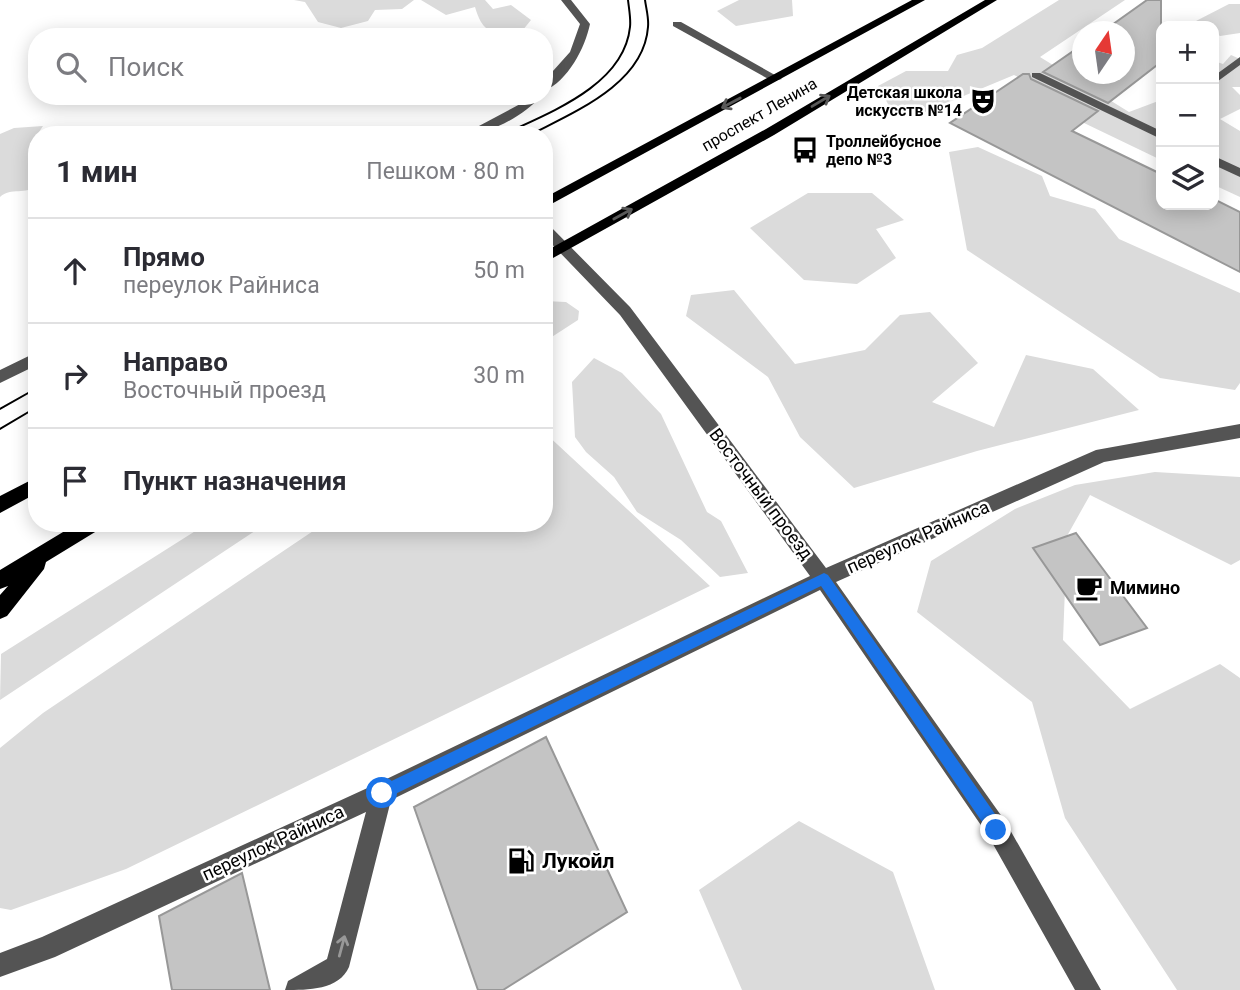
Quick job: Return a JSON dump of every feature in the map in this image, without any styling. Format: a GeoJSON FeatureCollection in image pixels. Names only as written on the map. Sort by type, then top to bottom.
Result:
{"type":"FeatureCollection","features":[{"type":"Feature","properties":{"kind":"main road","name":"проспект Ленина"},"geometry":{"type":"LineString","coordinates":[[553,199],[920,0]]}},
{"type":"Feature","properties":{"kind":"main road","name":"проспект Ленина"},"geometry":{"type":"LineString","coordinates":[[553,253],[770,132],[992,0]]}},
{"type":"Feature","properties":{"kind":"main road"},"geometry":{"type":"LineString","coordinates":[[0,505],[28,489]]}},
{"type":"Feature","properties":{"kind":"main road"},"geometry":{"type":"LineString","coordinates":[[0,580],[79,532]]}},
{"type":"Feature","properties":{"kind":"main road"},"geometry":{"type":"LineString","coordinates":[[0,610],[47,551]]}},
{"type":"Feature","properties":{"kind":"street"},"geometry":{"type":"LineString","coordinates":[[553,80],[562,72],[581,44],[585,24],[566,0]]}},
{"type":"Feature","properties":{"kind":"street"},"geometry":{"type":"LineString","coordinates":[[677,23],[776,79]]}},
{"type":"Feature","properties":{"kind":"street"},"geometry":{"type":"LineString","coordinates":[[1219,77],[1240,60]]}},
{"type":"Feature","properties":{"kind":"street"},"geometry":{"type":"LineString","coordinates":[[1036,75],[1156,128]]}},
{"type":"Feature","properties":{"kind":"street"},"geometry":{"type":"LineString","coordinates":[[485,126],[526,105]]}},
{"type":"Feature","properties":{"kind":"street"},"geometry":{"type":"LineString","coordinates":[[1219,162],[1240,173]]}},
{"type":"Feature","properties":{"kind":"street","name":"Восточный проезд"},"geometry":{"type":"LineString","coordinates":[[553,237],[625,311],[824,579],[996,830],[1089,990]]}},
{"type":"Feature","properties":{"kind":"street"},"geometry":{"type":"LineString","coordinates":[[0,377],[28,363]]}},
{"type":"Feature","properties":{"kind":"street","name":"переулок Райниса"},"geometry":{"type":"LineString","coordinates":[[0,965],[46,948],[382,793],[824,579],[1102,455],[1240,431]]}},
{"type":"Feature","properties":{"kind":"street"},"geometry":{"type":"LineString","coordinates":[[297,990],[337,967],[382,793]]}},
{"type":"Feature","properties":{"kind":"shaded area"},"geometry":{"type":"Polygon","coordinates":[[[294,0],[414,0],[402,9],[375,10],[368,21],[341,28],[318,22],[305,2],[294,0]]]}},
{"type":"Feature","properties":{"kind":"shaded area"},"geometry":{"type":"Polygon","coordinates":[[[421,0],[485,0],[493,9],[511,5],[531,20],[524,28],[486,28],[475,7],[446,15],[421,0]]]}},
{"type":"Feature","properties":{"kind":"shaded area"},"geometry":{"type":"Polygon","coordinates":[[[739,0],[792,0],[793,16],[736,26],[717,11],[739,0]]]}},
{"type":"Feature","properties":{"kind":"shaded area"},"geometry":{"type":"Polygon","coordinates":[[[1059,0],[1125,0],[1094,21],[1072,21],[1072,36],[1040,57],[1072,77],[1072,84],[1084,84],[1129,112],[1156,102],[1156,158],[1057,110],[1069,101],[1014,75],[918,115],[893,113],[878,86],[906,71],[948,71],[957,55],[982,48],[1059,0]]]}},
{"type":"Feature","properties":{"kind":"shaded area"},"geometry":{"type":"Polygon","coordinates":[[[1229,4],[1240,4],[1240,33],[1220,36],[1219,21],[1196,21],[1229,4]]]}},
{"type":"Feature","properties":{"kind":"shaded area"},"geometry":{"type":"Polygon","coordinates":[[[1231,55],[1240,59],[1240,87],[1232,87],[1240,95],[1240,109],[1220,119],[1240,131],[1240,197],[1219,187],[1219,63],[1223,64],[1231,55]]]}},
{"type":"Feature","properties":{"kind":"shaded area"},"geometry":{"type":"Polygon","coordinates":[[[28,127],[28,190],[9,192],[0,197],[0,134],[14,128],[28,127]]]}},
{"type":"Feature","properties":{"kind":"shaded area"},"geometry":{"type":"Polygon","coordinates":[[[978,147],[1042,176],[1050,196],[1095,209],[1119,239],[1240,293],[1240,383],[1235,390],[1160,378],[967,250],[949,152],[978,147]]]}},
{"type":"Feature","properties":{"kind":"shaded area"},"geometry":{"type":"Polygon","coordinates":[[[808,193],[872,193],[904,220],[876,229],[896,258],[857,284],[804,280],[750,228],[808,193]]]}},
{"type":"Feature","properties":{"kind":"shaded area"},"geometry":{"type":"Polygon","coordinates":[[[734,290],[795,364],[865,350],[900,315],[930,312],[978,363],[932,402],[994,427],[1026,355],[1093,369],[1139,410],[977,451],[854,488],[800,437],[768,377],[686,316],[691,295],[734,290]]]}},
{"type":"Feature","properties":{"kind":"shaded area"},"geometry":{"type":"Polygon","coordinates":[[[553,301],[566,302],[579,311],[578,320],[553,336],[553,301]]]}},
{"type":"Feature","properties":{"kind":"shaded area"},"geometry":{"type":"Polygon","coordinates":[[[594,358],[622,373],[661,414],[707,512],[721,521],[748,573],[720,577],[681,540],[637,512],[614,477],[586,452],[575,437],[572,382],[594,358]]]}},
{"type":"Feature","properties":{"kind":"shaded area"},"geometry":{"type":"Polygon","coordinates":[[[553,440],[710,586],[126,869],[11,910],[0,908],[0,748],[43,713],[312,532],[553,532],[553,440]]]}},
{"type":"Feature","properties":{"kind":"shaded area"},"geometry":{"type":"Polygon","coordinates":[[[1155,472],[1240,477],[1240,560],[1231,565],[1090,495],[1067,536],[1063,640],[1130,709],[1220,664],[1240,678],[1240,990],[1177,990],[1065,818],[1032,702],[917,612],[931,561],[1015,509],[1075,485],[1155,472]]]}},
{"type":"Feature","properties":{"kind":"shaded area"},"geometry":{"type":"Polygon","coordinates":[[[194,532],[253,532],[0,700],[1,654],[194,532]]]}},
{"type":"Feature","properties":{"kind":"shaded area"},"geometry":{"type":"Polygon","coordinates":[[[799,821],[893,872],[935,990],[742,990],[699,890],[799,821]]]}},
{"type":"Feature","properties":{"kind":"building"},"geometry":{"type":"Polygon","coordinates":[[[1147,0],[1161,0],[1161,21],[1156,21],[1156,66],[1135,82],[1135,21],[1117,21],[1147,0]]]}},
{"type":"Feature","properties":{"kind":"building"},"geometry":{"type":"Polygon","coordinates":[[[1072,52],[1072,84],[1133,84],[1108,103],[1043,72],[1072,52]]]}},
{"type":"Feature","properties":{"kind":"building"},"geometry":{"type":"Polygon","coordinates":[[[1023,74],[1029,74],[1031,79],[1098,111],[1072,131],[1156,172],[1156,210],[1219,210],[1219,202],[1240,212],[1240,272],[950,123],[1023,74]]]}},
{"type":"Feature","properties":{"kind":"building","name":"Мимино"},"geometry":{"type":"Polygon","coordinates":[[[1076,533],[1147,628],[1100,645],[1033,548],[1076,533]]]}},
{"type":"Feature","properties":{"kind":"building"},"geometry":{"type":"Polygon","coordinates":[[[546,737],[627,912],[503,990],[478,990],[414,807],[546,737]]]}},
{"type":"Feature","properties":{"kind":"building"},"geometry":{"type":"Polygon","coordinates":[[[242,873],[270,990],[172,990],[159,916],[242,873]]]}},
{"type":"Feature","properties":{"kind":"tram line"},"geometry":{"type":"LineString","coordinates":[[522,126],[581,95],[614,66],[625,48],[630,27],[628,0]]}},
{"type":"Feature","properties":{"kind":"tram line"},"geometry":{"type":"LineString","coordinates":[[547,126],[604,94],[634,65],[644,47],[648,27],[645,0]]}},
{"type":"Feature","properties":{"kind":"tram line"},"geometry":{"type":"LineString","coordinates":[[0,409],[28,393]]}},
{"type":"Feature","properties":{"kind":"tram line"},"geometry":{"type":"LineString","coordinates":[[0,429],[28,412]]}},
{"type":"Feature","properties":{"kind":"place","name":"Детская школа искусств №14"},"geometry":{"type":"Point","coordinates":[983,101]}},
{"type":"Feature","properties":{"kind":"place","name":"Троллейбусное депо №3"},"geometry":{"type":"Point","coordinates":[805,150]}},
{"type":"Feature","properties":{"kind":"place","name":"Мимино"},"geometry":{"type":"Point","coordinates":[1089,588]}},
{"type":"Feature","properties":{"kind":"place","name":"Лукойл"},"geometry":{"type":"Point","coordinates":[521,861]}},
{"type":"Feature","properties":{"kind":"route"},"geometry":{"type":"LineString","coordinates":[[382,793],[824,579],[996,830]]}}]}
